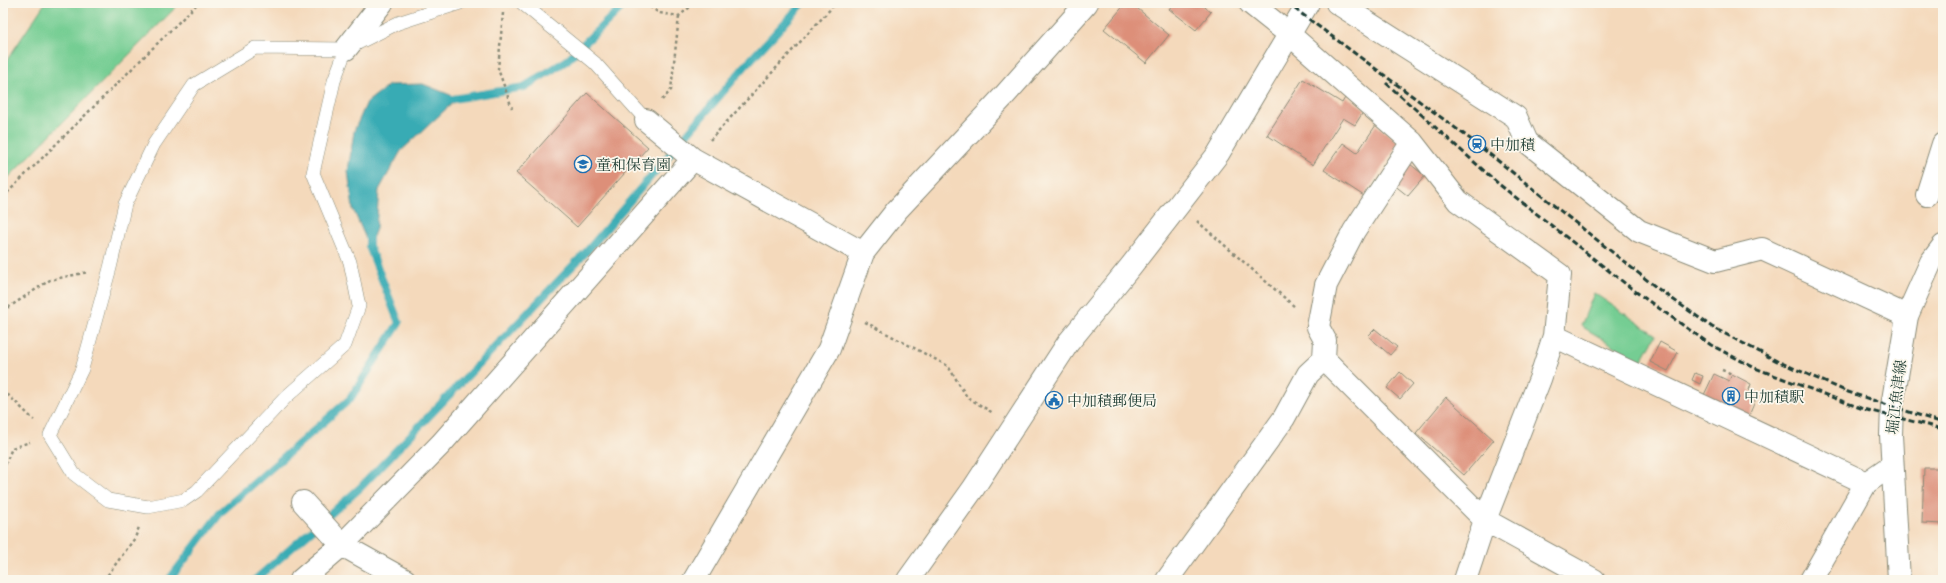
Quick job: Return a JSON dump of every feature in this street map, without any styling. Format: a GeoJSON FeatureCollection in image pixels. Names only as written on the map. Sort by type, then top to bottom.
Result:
{"type":"FeatureCollection","features":[{"type":"Feature","properties":{"kind":"street"},"geometry":{"type":"LineString","coordinates":[[346,49],[382,3]]}},
{"type":"Feature","properties":{"kind":"street"},"geometry":{"type":"LineString","coordinates":[[694,580],[829,349],[863,253],[897,210],[1003,97],[1087,3]]}},
{"type":"Feature","properties":{"kind":"street"},"geometry":{"type":"LineString","coordinates":[[1250,3],[1289,34],[1412,142],[1458,201],[1560,275],[1554,336],[1540,379],[1485,520],[1465,580]]}},
{"type":"Feature","properties":{"kind":"street"},"geometry":{"type":"LineString","coordinates":[[908,580],[973,489],[1068,343],[1218,154],[1308,3]]}},
{"type":"Feature","properties":{"kind":"street"},"geometry":{"type":"LineString","coordinates":[[1337,3],[1516,117],[1527,142],[1639,231],[1715,261],[1762,249],[1907,316]]}},
{"type":"Feature","properties":{"kind":"street"},"geometry":{"type":"LineString","coordinates":[[646,120],[693,159],[863,253]]}},
{"type":"Feature","properties":{"kind":"street"},"geometry":{"type":"LineString","coordinates":[[1412,142],[1354,231],[1326,285],[1318,328],[1324,340],[1324,359],[1485,520],[1594,580]]}},
{"type":"Feature","properties":{"kind":"street"},"geometry":{"type":"LineString","coordinates":[[1928,194],[1943,144]]}},
{"type":"Feature","properties":{"kind":"street"},"geometry":{"type":"LineString","coordinates":[[301,580],[342,545],[441,444],[693,159]]}},
{"type":"Feature","properties":{"kind":"street","name":"堀江魚津線"},"geometry":{"type":"LineString","coordinates":[[1899,580],[1892,465],[1892,406],[1907,316],[1930,262],[1943,246]]}},
{"type":"Feature","properties":{"kind":"street"},"geometry":{"type":"LineString","coordinates":[[1554,336],[1866,483]]}},
{"type":"Feature","properties":{"kind":"street"},"geometry":{"type":"LineString","coordinates":[[1167,580],[1284,418],[1308,374],[1324,359]]}},
{"type":"Feature","properties":{"kind":"street"},"geometry":{"type":"LineString","coordinates":[[1811,580],[1866,483],[1892,465]]}},
{"type":"Feature","properties":{"kind":"street"},"geometry":{"type":"LineString","coordinates":[[303,502],[342,545],[405,580]]}},
{"type":"Feature","properties":{"kind":"lane"},"geometry":{"type":"LineString","coordinates":[[346,49],[334,81],[313,173],[350,262],[359,306],[345,345],[286,397],[197,491],[184,500],[148,507],[108,500],[74,474],[50,435],[82,368],[110,268],[125,204],[154,144],[194,85],[255,48],[346,49],[398,24],[460,3]]}},
{"type":"Feature","properties":{"kind":"lane"},"geometry":{"type":"LineString","coordinates":[[522,3],[595,63],[646,120]]}},
{"type":"Feature","properties":{"kind":"path"},"geometry":{"type":"LineString","coordinates":[[3,197],[198,3]]}},
{"type":"Feature","properties":{"kind":"path"},"geometry":{"type":"LineString","coordinates":[[645,3],[659,13],[679,16]]}},
{"type":"Feature","properties":{"kind":"path"},"geometry":{"type":"LineString","coordinates":[[646,120],[671,90],[679,16],[695,3]]}},
{"type":"Feature","properties":{"kind":"path"},"geometry":{"type":"LineString","coordinates":[[693,159],[836,3]]}},
{"type":"Feature","properties":{"kind":"path"},"geometry":{"type":"LineString","coordinates":[[503,10],[498,69],[512,108]]}},
{"type":"Feature","properties":{"kind":"path"},"geometry":{"type":"LineString","coordinates":[[1178,205],[1318,328]]}},
{"type":"Feature","properties":{"kind":"path"},"geometry":{"type":"LineString","coordinates":[[3,311],[50,280],[110,268]]}},
{"type":"Feature","properties":{"kind":"path"},"geometry":{"type":"LineString","coordinates":[[843,310],[948,366],[967,397],[1014,426]]}},
{"type":"Feature","properties":{"kind":"path"},"geometry":{"type":"LineString","coordinates":[[1722,370],[1732,374]]}},
{"type":"Feature","properties":{"kind":"path"},"geometry":{"type":"LineString","coordinates":[[3,390],[50,435],[12,448],[3,470]]}},
{"type":"Feature","properties":{"kind":"path"},"geometry":{"type":"LineString","coordinates":[[104,580],[134,538],[148,507]]}},
{"type":"Feature","properties":{"kind":"green space"},"geometry":{"type":"Polygon","coordinates":[[[45,3],[180,3],[3,183],[3,66],[45,3]]]}},
{"type":"Feature","properties":{"kind":"green space"},"geometry":{"type":"Polygon","coordinates":[[[1594,293],[1656,335],[1641,362],[1581,326],[1594,293]]]}},
{"type":"Feature","properties":{"kind":"water"},"geometry":{"type":"Polygon","coordinates":[[[423,84],[458,98],[401,151],[379,190],[376,229],[369,246],[353,209],[348,171],[354,131],[367,102],[389,85],[423,84]]]}},
{"type":"Feature","properties":{"kind":"building"},"geometry":{"type":"Polygon","coordinates":[[[1126,3],[1131,3],[1169,35],[1146,63],[1104,29],[1126,3]]]}},
{"type":"Feature","properties":{"kind":"building"},"geometry":{"type":"Polygon","coordinates":[[[1174,3],[1200,3],[1211,12],[1196,30],[1169,9],[1174,3]]]}},
{"type":"Feature","properties":{"kind":"building"},"geometry":{"type":"Polygon","coordinates":[[[1303,79],[1342,103],[1346,96],[1365,109],[1355,125],[1343,118],[1313,165],[1267,135],[1303,79]]]}},
{"type":"Feature","properties":{"kind":"building"},"geometry":{"type":"Polygon","coordinates":[[[587,93],[648,147],[577,227],[516,173],[587,93]]]}},
{"type":"Feature","properties":{"kind":"building"},"geometry":{"type":"Polygon","coordinates":[[[1376,125],[1399,142],[1364,196],[1324,170],[1343,143],[1357,153],[1376,125]]]}},
{"type":"Feature","properties":{"kind":"building"},"geometry":{"type":"Polygon","coordinates":[[[1410,164],[1425,176],[1408,196],[1393,184],[1410,164]]]}},
{"type":"Feature","properties":{"kind":"building"},"geometry":{"type":"Polygon","coordinates":[[[1375,329],[1397,347],[1390,355],[1368,336],[1375,329]]]}},
{"type":"Feature","properties":{"kind":"building"},"geometry":{"type":"Polygon","coordinates":[[[1660,342],[1678,352],[1668,371],[1650,362],[1660,342]]]}},
{"type":"Feature","properties":{"kind":"building"},"geometry":{"type":"Polygon","coordinates":[[[1400,372],[1413,384],[1400,399],[1387,388],[1400,372]]]}},
{"type":"Feature","properties":{"kind":"building"},"geometry":{"type":"Polygon","coordinates":[[[1695,373],[1703,376],[1700,384],[1692,380],[1695,373]]]}},
{"type":"Feature","properties":{"kind":"building","name":"中加積駅"},"geometry":{"type":"Polygon","coordinates":[[[1714,374],[1729,381],[1732,374],[1751,384],[1749,390],[1758,394],[1748,418],[1703,397],[1714,374]]]}},
{"type":"Feature","properties":{"kind":"building"},"geometry":{"type":"Polygon","coordinates":[[[1446,397],[1494,440],[1464,475],[1416,433],[1446,397]]]}},
{"type":"Feature","properties":{"kind":"building"},"geometry":{"type":"Polygon","coordinates":[[[1924,468],[1943,468],[1943,524],[1922,523],[1924,468]]]}},
{"type":"Feature","properties":{"kind":"waterway"},"geometry":{"type":"LineString","coordinates":[[447,100],[524,87],[566,61],[626,3]]}},
{"type":"Feature","properties":{"kind":"waterway"},"geometry":{"type":"LineString","coordinates":[[255,580],[360,488],[588,250],[746,65],[803,3]]}},
{"type":"Feature","properties":{"kind":"waterway"},"geometry":{"type":"LineString","coordinates":[[169,580],[221,512],[350,399],[399,323],[369,246],[369,237]]}},
{"type":"Feature","properties":{"kind":"railway"},"geometry":{"type":"LineString","coordinates":[[1287,3],[1477,144],[1657,288],[1712,327],[1777,361],[1848,392],[1943,423]]}},
{"type":"Feature","properties":{"kind":"railway"},"geometry":{"type":"LineString","coordinates":[[1386,83],[1500,185],[1636,292],[1711,345],[1755,368],[1863,409],[1943,429]]}},
{"type":"Feature","properties":{"kind":"place","name":"中加積"},"geometry":{"type":"Point","coordinates":[1477,144]}},
{"type":"Feature","properties":{"kind":"place","name":"童和保育園"},"geometry":{"type":"Point","coordinates":[583,164]}},
{"type":"Feature","properties":{"kind":"place","name":"中加積駅"},"geometry":{"type":"Point","coordinates":[1731,396]}},
{"type":"Feature","properties":{"kind":"place","name":"中加積郵便局"},"geometry":{"type":"Point","coordinates":[1054,400]}}]}
